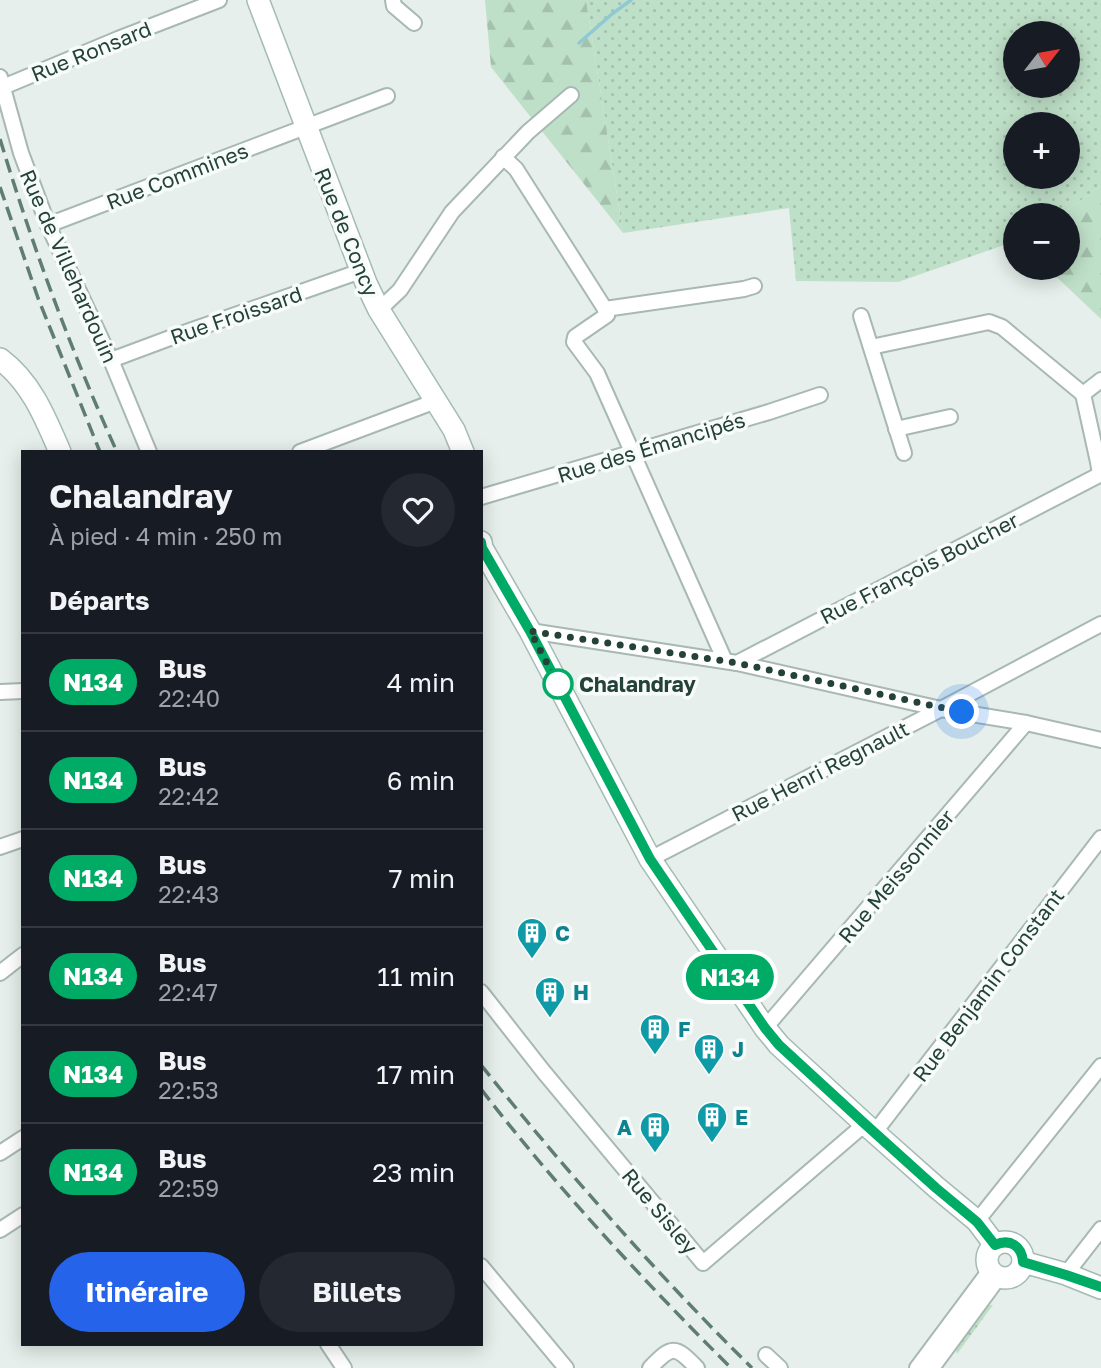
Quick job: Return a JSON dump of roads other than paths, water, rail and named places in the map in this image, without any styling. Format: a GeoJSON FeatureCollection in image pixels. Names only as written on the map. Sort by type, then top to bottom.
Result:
{"type":"FeatureCollection","features":[{"type":"Feature","properties":{"kind":"street","name":"Rue Ronsard"},"geometry":{"type":"LineString","coordinates":[[1,82],[219,0]]}},
{"type":"Feature","properties":{"kind":"street","name":"Rue de Concy"},"geometry":{"type":"LineString","coordinates":[[258,0],[360,271],[379,310],[454,430],[462,450]]}},
{"type":"Feature","properties":{"kind":"street"},"geometry":{"type":"LineString","coordinates":[[393,0],[394,6],[414,23]]}},
{"type":"Feature","properties":{"kind":"street","name":"Rue de Villehardouin"},"geometry":{"type":"LineString","coordinates":[[1,82],[21,153],[48,225],[111,360],[148,450]]}},
{"type":"Feature","properties":{"kind":"street"},"geometry":{"type":"LineString","coordinates":[[379,310],[400,290],[452,212],[527,132],[571,95]]}},
{"type":"Feature","properties":{"kind":"street","name":"Rue Commines"},"geometry":{"type":"LineString","coordinates":[[48,225],[387,96]]}},
{"type":"Feature","properties":{"kind":"street"},"geometry":{"type":"LineString","coordinates":[[503,157],[516,169],[605,309],[607,315],[575,337],[574,342],[597,373],[682,564],[731,662]]}},
{"type":"Feature","properties":{"kind":"street","name":"Rue Froissard"},"geometry":{"type":"LineString","coordinates":[[111,360],[360,271]]}},
{"type":"Feature","properties":{"kind":"street"},"geometry":{"type":"LineString","coordinates":[[605,309],[754,286]]}},
{"type":"Feature","properties":{"kind":"street"},"geometry":{"type":"LineString","coordinates":[[861,316],[904,453]]}},
{"type":"Feature","properties":{"kind":"street"},"geometry":{"type":"LineString","coordinates":[[871,347],[989,321],[1002,327],[1083,394],[1100,474]]}},
{"type":"Feature","properties":{"kind":"street"},"geometry":{"type":"LineString","coordinates":[[0,359],[12,368],[29,388],[59,450]]}},
{"type":"Feature","properties":{"kind":"street"},"geometry":{"type":"LineString","coordinates":[[1083,394],[1101,380]]}},
{"type":"Feature","properties":{"kind":"street","name":"Rue des Émancipés"},"geometry":{"type":"LineString","coordinates":[[483,496],[820,395]]}},
{"type":"Feature","properties":{"kind":"street"},"geometry":{"type":"LineString","coordinates":[[305,450],[436,401]]}},
{"type":"Feature","properties":{"kind":"street"},"geometry":{"type":"LineString","coordinates":[[896,429],[950,417]]}},
{"type":"Feature","properties":{"kind":"street","name":"Rue François Boucher"},"geometry":{"type":"LineString","coordinates":[[731,662],[1100,474]]}},
{"type":"Feature","properties":{"kind":"street"},"geometry":{"type":"LineString","coordinates":[[483,548],[650,859],[765,1028],[779,1045],[977,1222],[995,1245]]}},
{"type":"Feature","properties":{"kind":"street","name":"Rue Henri Regnault"},"geometry":{"type":"LineString","coordinates":[[650,859],[1101,624]]}},
{"type":"Feature","properties":{"kind":"street"},"geometry":{"type":"LineString","coordinates":[[530,631],[731,662],[941,709],[1026,723],[1101,740]]}},
{"type":"Feature","properties":{"kind":"street"},"geometry":{"type":"LineString","coordinates":[[0,692],[21,691]]}},
{"type":"Feature","properties":{"kind":"street","name":"Rue Meissonnier"},"geometry":{"type":"LineString","coordinates":[[765,1028],[1026,723]]}},
{"type":"Feature","properties":{"kind":"street","name":"Rue Benjamin Constant"},"geometry":{"type":"LineString","coordinates":[[870,1128],[1101,838]]}},
{"type":"Feature","properties":{"kind":"street"},"geometry":{"type":"LineString","coordinates":[[0,847],[21,840]]}},
{"type":"Feature","properties":{"kind":"street"},"geometry":{"type":"LineString","coordinates":[[0,973],[21,957]]}},
{"type":"Feature","properties":{"kind":"street","name":"Rue Sisley"},"geometry":{"type":"LineString","coordinates":[[483,995],[703,1263],[870,1128]]}},
{"type":"Feature","properties":{"kind":"street"},"geometry":{"type":"LineString","coordinates":[[977,1222],[1101,1066]]}},
{"type":"Feature","properties":{"kind":"street"},"geometry":{"type":"LineString","coordinates":[[0,1153],[21,1139]]}},
{"type":"Feature","properties":{"kind":"street"},"geometry":{"type":"LineString","coordinates":[[0,1230],[21,1216]]}},
{"type":"Feature","properties":{"kind":"street"},"geometry":{"type":"LineString","coordinates":[[1066,1275],[1101,1229]]}},
{"type":"Feature","properties":{"kind":"street"},"geometry":{"type":"LineString","coordinates":[[1006,1242],[1016,1246],[1023,1256],[1021,1268],[1012,1276],[995,1273],[987,1259],[988,1254],[995,1245],[1006,1242]]}},
{"type":"Feature","properties":{"kind":"street"},"geometry":{"type":"LineString","coordinates":[[1023,1262],[1101,1287]]}},
{"type":"Feature","properties":{"kind":"street"},"geometry":{"type":"LineString","coordinates":[[483,1268],[566,1368]]}},
{"type":"Feature","properties":{"kind":"street"},"geometry":{"type":"LineString","coordinates":[[917,1368],[995,1273]]}},
{"type":"Feature","properties":{"kind":"street"},"geometry":{"type":"LineString","coordinates":[[932,1368],[995,1273]]}},
{"type":"Feature","properties":{"kind":"street"},"geometry":{"type":"LineString","coordinates":[[329,1346],[344,1368]]}},
{"type":"Feature","properties":{"kind":"street"},"geometry":{"type":"LineString","coordinates":[[650,1368],[664,1353],[673,1350],[680,1352],[697,1368]]}},
{"type":"Feature","properties":{"kind":"street"},"geometry":{"type":"LineString","coordinates":[[766,1355],[780,1368]]}},
{"type":"Feature","properties":{"kind":"waterway"},"geometry":{"type":"LineString","coordinates":[[579,43],[631,0]]}},
{"type":"Feature","properties":{"kind":"railway"},"geometry":{"type":"LineString","coordinates":[[0,139],[53,297],[116,450]]}},
{"type":"Feature","properties":{"kind":"railway"},"geometry":{"type":"LineString","coordinates":[[0,187],[38,298],[99,450]]}},
{"type":"Feature","properties":{"kind":"railway"},"geometry":{"type":"LineString","coordinates":[[483,1067],[612,1220],[752,1368]]}},
{"type":"Feature","properties":{"kind":"railway"},"geometry":{"type":"LineString","coordinates":[[483,1091],[602,1233],[731,1368]]}},
{"type":"Feature","properties":{"kind":"place","name":"Chalandray"},"geometry":{"type":"Point","coordinates":[558,684]}},
{"type":"Feature","properties":{"kind":"place","name":"C"},"geometry":{"type":"Point","coordinates":[532,960]}},
{"type":"Feature","properties":{"kind":"place","name":"H"},"geometry":{"type":"Point","coordinates":[550,1019]}},
{"type":"Feature","properties":{"kind":"place","name":"F"},"geometry":{"type":"Point","coordinates":[655,1056]}},
{"type":"Feature","properties":{"kind":"place","name":"J"},"geometry":{"type":"Point","coordinates":[709,1076]}},
{"type":"Feature","properties":{"kind":"place","name":"E"},"geometry":{"type":"Point","coordinates":[712,1144]}},
{"type":"Feature","properties":{"kind":"place","name":"A"},"geometry":{"type":"Point","coordinates":[655,1154]}}]}
